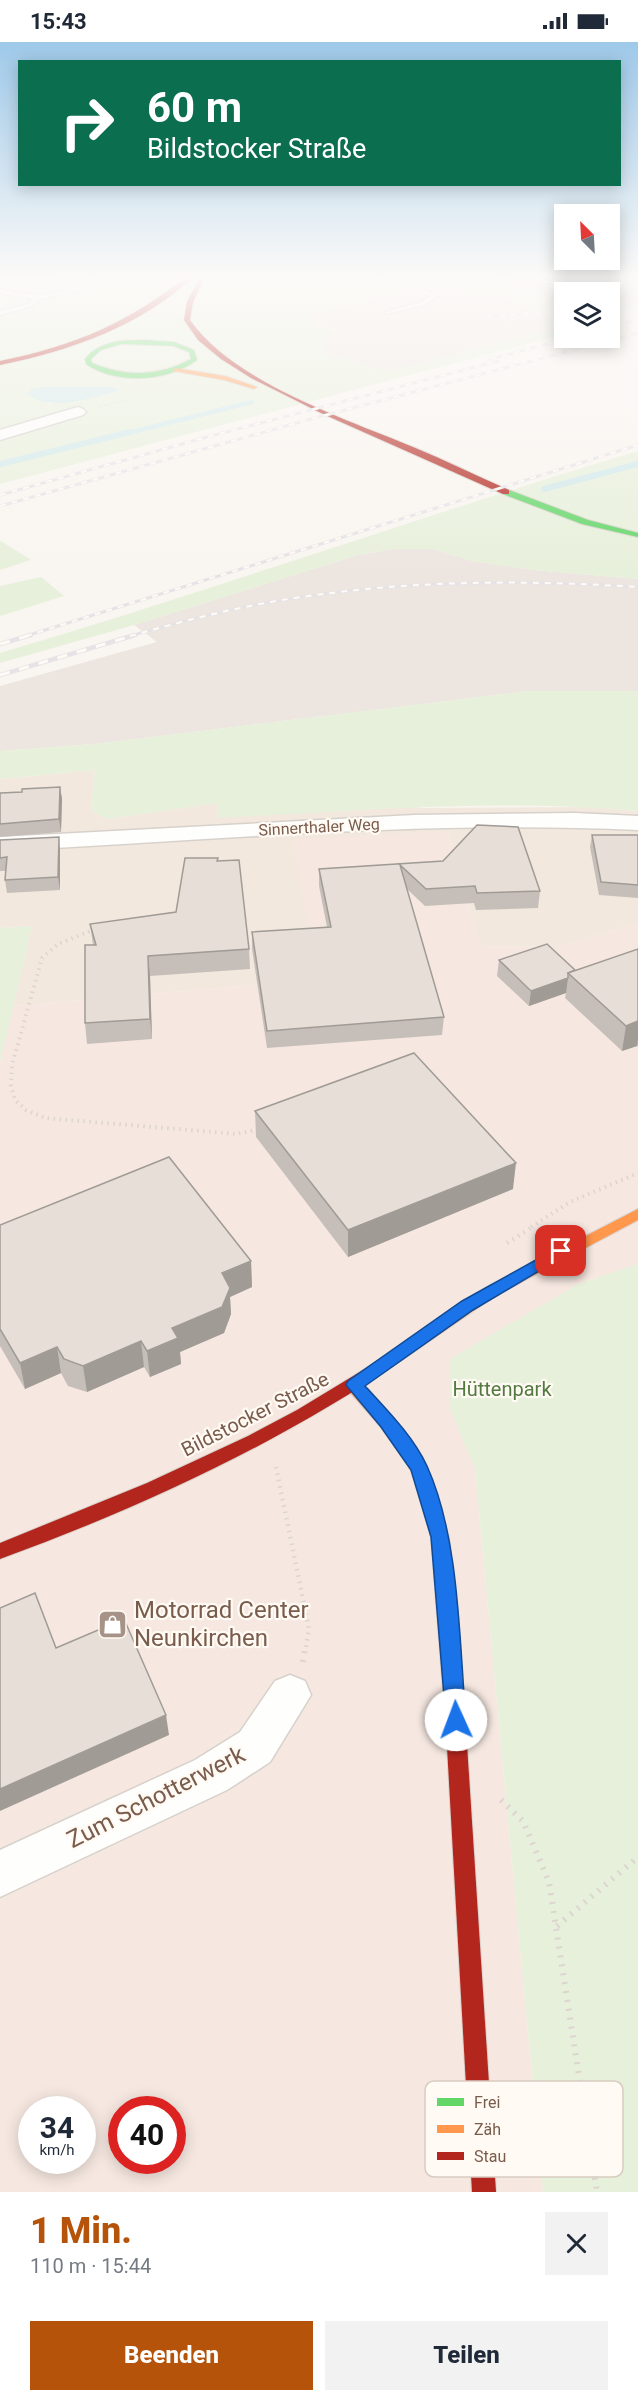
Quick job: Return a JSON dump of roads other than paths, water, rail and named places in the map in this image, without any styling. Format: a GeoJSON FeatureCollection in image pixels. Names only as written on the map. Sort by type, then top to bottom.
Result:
{"type":"FeatureCollection","features":[{"type":"Feature","properties":{"kind":"main road"},"geometry":{"type":"LineString","coordinates":[[202,374],[225,378],[278,393]]}},
{"type":"Feature","properties":{"kind":"main road"},"geometry":{"type":"LineString","coordinates":[[230,374],[301,401],[569,517],[638,535]]}},
{"type":"Feature","properties":{"kind":"main road"},"geometry":{"type":"LineString","coordinates":[[255,374],[301,401]]}},
{"type":"Feature","properties":{"kind":"main road","name":"Bildstocker Straße"},"geometry":{"type":"LineString","coordinates":[[0,1551],[71,1522],[258,1438],[354,1385],[468,1305],[541,1260],[638,1214]]}},
{"type":"Feature","properties":{"kind":"main road"},"geometry":{"type":"LineString","coordinates":[[354,1385],[387,1422],[419,1468],[440,1537],[455,1696],[457,1768],[477,2081]]}},
{"type":"Feature","properties":{"kind":"main road"},"geometry":{"type":"LineString","coordinates":[[483,2177],[484,2192]]}},
{"type":"Feature","properties":{"kind":"street"},"geometry":{"type":"LineString","coordinates":[[0,435],[78,412]]}},
{"type":"Feature","properties":{"kind":"street","name":"Sinnerthaler Weg"},"geometry":{"type":"LineString","coordinates":[[0,843],[414,822],[576,820],[638,823]]}},
{"type":"Feature","properties":{"kind":"street","name":"Zum Schotterwerk"},"geometry":{"type":"LineString","coordinates":[[0,1874],[211,1775],[255,1747],[290,1695]]}},
{"type":"Feature","properties":{"kind":"water"},"geometry":{"type":"Polygon","coordinates":[[[111,387],[117,388],[117,391],[83,400],[58,403],[36,399],[27,393],[31,389],[111,387]]]}},
{"type":"Feature","properties":{"kind":"waterway"},"geometry":{"type":"LineString","coordinates":[[124,434],[252,402]]}},
{"type":"Feature","properties":{"kind":"waterway"},"geometry":{"type":"LineString","coordinates":[[0,464],[130,432]]}},
{"type":"Feature","properties":{"kind":"waterway"},"geometry":{"type":"LineString","coordinates":[[544,489],[638,464]]}},
{"type":"Feature","properties":{"kind":"railway"},"geometry":{"type":"LineString","coordinates":[[0,495],[207,437],[447,374]]}},
{"type":"Feature","properties":{"kind":"railway"},"geometry":{"type":"LineString","coordinates":[[0,506],[481,374]]}},
{"type":"Feature","properties":{"kind":"railway"},"geometry":{"type":"LineString","coordinates":[[26,636],[638,445]]}},
{"type":"Feature","properties":{"kind":"railway"},"geometry":{"type":"LineString","coordinates":[[130,636],[259,604],[344,591],[470,583],[554,583],[638,587]]}},
{"type":"Feature","properties":{"kind":"railway"},"geometry":{"type":"LineString","coordinates":[[0,644],[31,635]]}},
{"type":"Feature","properties":{"kind":"railway"},"geometry":{"type":"LineString","coordinates":[[0,675],[135,635]]}},
{"type":"Feature","properties":{"kind":"place","name":"Motorrad Center Neunkirchen"},"geometry":{"type":"Point","coordinates":[113,1624]}},
{"type":"Feature","properties":{"kind":"park label","name":"Hüttenpark"},"geometry":{"type":"Point","coordinates":[502,1389]}}]}
